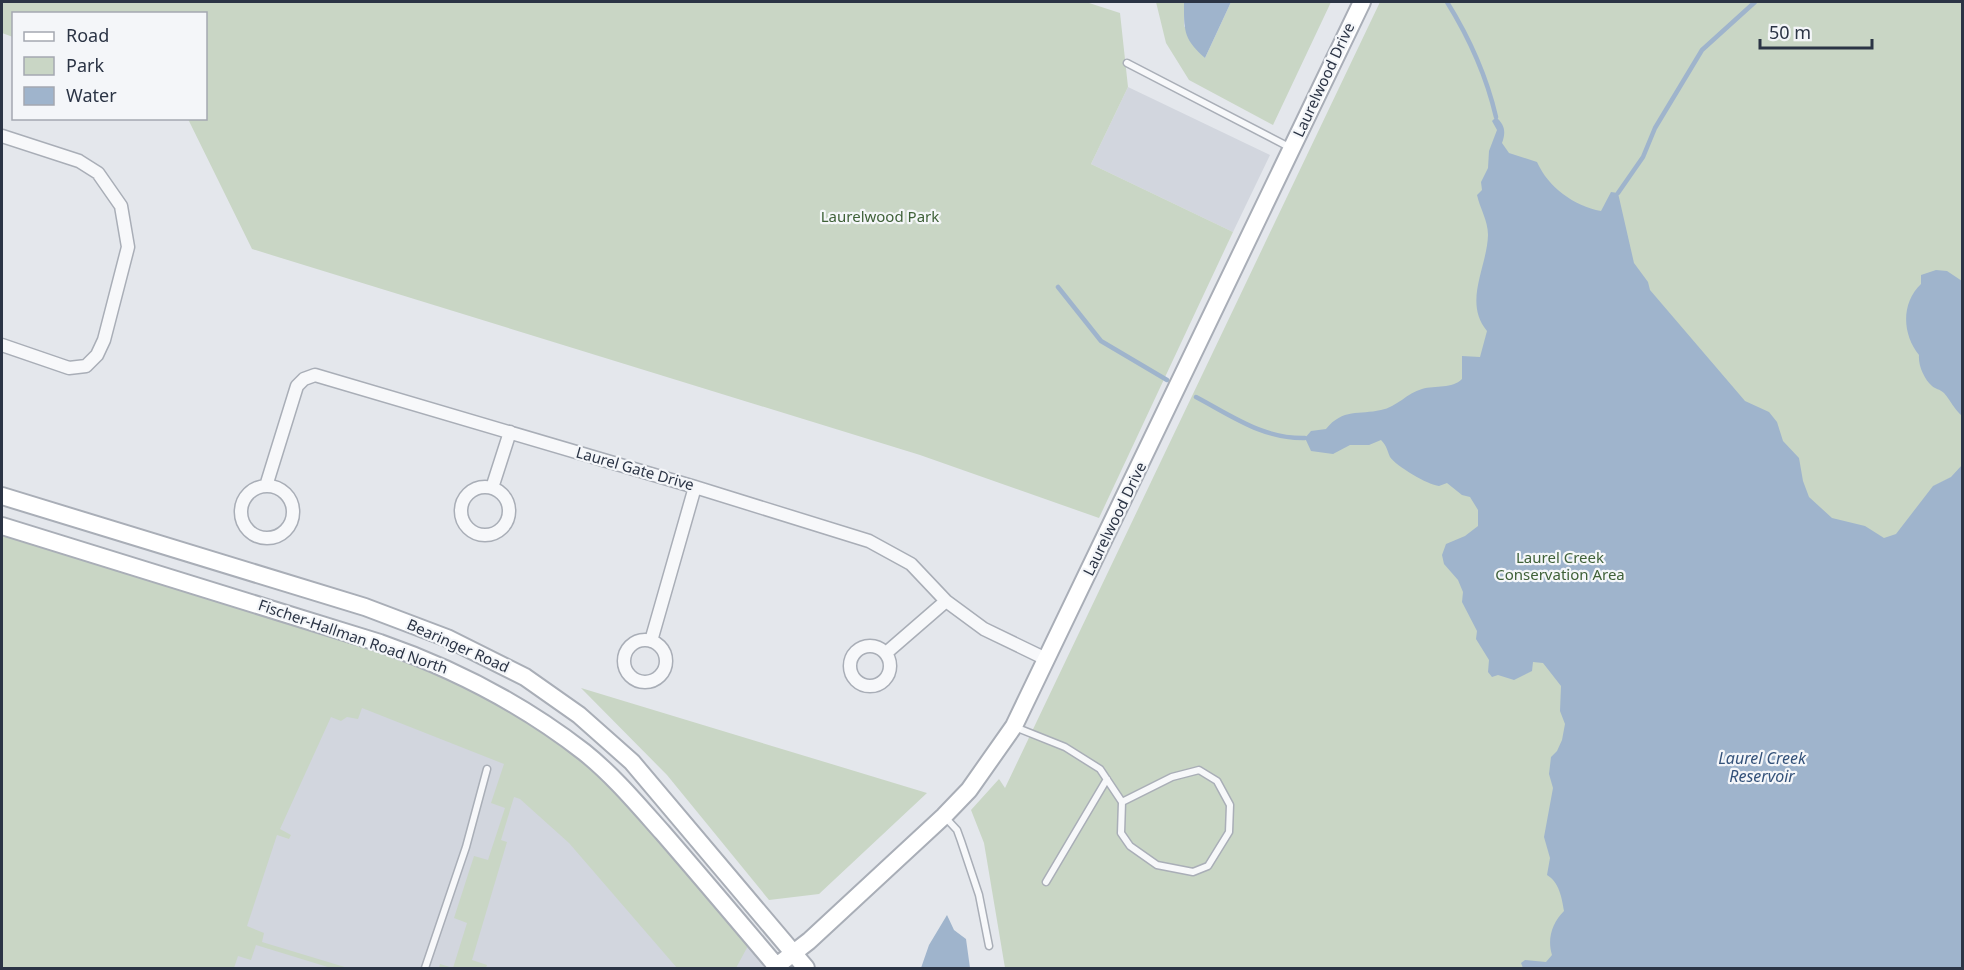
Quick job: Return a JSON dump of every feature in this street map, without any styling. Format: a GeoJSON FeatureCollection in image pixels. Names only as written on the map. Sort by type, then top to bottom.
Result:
{"type":"FeatureCollection","features":[{"type":"Feature","properties":{"kind":"main road","name":"Laurelwood Drive"},"geometry":{"type":"LineString","coordinates":[[776,968],[944,816],[969,790],[1014,726],[1362,2]]}},
{"type":"Feature","properties":{"kind":"main road","name":"Bearinger Road"},"geometry":{"type":"LineString","coordinates":[[2,496],[365,607],[447,638],[525,677],[579,715],[632,762],[806,969]]}},
{"type":"Feature","properties":{"kind":"main road","name":"Fischer-Hallman Road North"},"geometry":{"type":"LineString","coordinates":[[2,526],[436,662],[503,696],[584,752],[619,784],[747,929],[776,968]]}},
{"type":"Feature","properties":{"kind":"street"},"geometry":{"type":"LineString","coordinates":[[2,136],[79,161],[98,173],[121,206],[128,247],[104,340],[97,355],[86,366],[69,368],[2,345]]}},
{"type":"Feature","properties":{"kind":"street","name":"Laurel Gate Drive"},"geometry":{"type":"LineString","coordinates":[[266,486],[297,386],[304,379],[315,375],[869,541],[911,564],[946,601],[984,629],[1046,658]]}},
{"type":"Feature","properties":{"kind":"street"},"geometry":{"type":"LineString","coordinates":[[492,488],[510,432]]}},
{"type":"Feature","properties":{"kind":"street"},"geometry":{"type":"LineString","coordinates":[[266,486],[283,490],[294,509],[290,527],[272,538],[260,538],[251,534],[243,522],[241,513],[249,493],[266,486]]}},
{"type":"Feature","properties":{"kind":"street"},"geometry":{"type":"LineString","coordinates":[[484,487],[492,488],[506,499],[509,517],[500,531],[482,536],[465,526],[460,508],[468,493],[484,487]]}},
{"type":"Feature","properties":{"kind":"street"},"geometry":{"type":"LineString","coordinates":[[651,641],[695,487]]}},
{"type":"Feature","properties":{"kind":"street"},"geometry":{"type":"LineString","coordinates":[[886,653],[946,601]]}},
{"type":"Feature","properties":{"kind":"lane"},"geometry":{"type":"LineString","coordinates":[[1128,63],[1292,148]]}},
{"type":"Feature","properties":{"kind":"lane"},"geometry":{"type":"LineString","coordinates":[[1014,726],[1065,747],[1100,769],[1122,802],[1121,832],[1130,846],[1157,865],[1193,872],[1208,866],[1229,832],[1230,805],[1217,781],[1199,770],[1172,777],[1122,802]]}},
{"type":"Feature","properties":{"kind":"lane"},"geometry":{"type":"LineString","coordinates":[[424,969],[466,847],[487,769]]}},
{"type":"Feature","properties":{"kind":"lane"},"geometry":{"type":"LineString","coordinates":[[1046,882],[1107,779]]}},
{"type":"Feature","properties":{"kind":"lane"},"geometry":{"type":"LineString","coordinates":[[944,816],[957,830],[962,841],[979,895],[989,946]]}},
{"type":"Feature","properties":{"kind":"shaded area"},"geometry":{"type":"Polygon","coordinates":[[[1128,87],[1270,155],[1233,232],[1091,164],[1128,87]]]}},
{"type":"Feature","properties":{"kind":"shaded area"},"geometry":{"type":"Polygon","coordinates":[[[355,631],[542,722],[771,968],[2,968],[355,631]]]}},
{"type":"Feature","properties":{"kind":"green space","name":"Laurelwood Park"},"geometry":{"type":"Polygon","coordinates":[[[2,2],[1086,2],[1120,13],[1128,87],[1091,164],[1233,232],[1099,518],[920,455],[252,249],[188,120],[207,120],[207,12],[12,12],[12,37],[2,33],[2,2]]]}},
{"type":"Feature","properties":{"kind":"green space"},"geometry":{"type":"Polygon","coordinates":[[[1156,2],[1184,2],[1184,26],[1205,58],[1231,2],[1331,2],[1273,125],[1189,80],[1166,43],[1156,2]]]}},
{"type":"Feature","properties":{"kind":"green space","name":"Laurel Creek Conservation Area"},"geometry":{"type":"Polygon","coordinates":[[[1380,2],[1962,2],[1962,968],[1005,968],[984,843],[971,810],[999,779],[1005,788],[1380,2]]]}},
{"type":"Feature","properties":{"kind":"green space"},"geometry":{"type":"Polygon","coordinates":[[[2,528],[477,680],[610,777],[749,944],[736,968],[677,968],[569,843],[520,799],[514,797],[501,840],[507,842],[472,960],[487,965],[486,968],[453,968],[467,923],[454,918],[474,856],[488,860],[505,808],[491,803],[504,764],[362,708],[358,719],[347,717],[341,721],[331,717],[280,829],[291,835],[289,839],[277,835],[247,926],[264,933],[262,942],[348,968],[331,968],[256,945],[251,960],[238,956],[234,968],[2,968],[2,528]]]}},
{"type":"Feature","properties":{"kind":"green space"},"geometry":{"type":"Polygon","coordinates":[[[581,688],[927,793],[819,894],[769,900],[667,775],[581,688]]]}},
{"type":"Feature","properties":{"kind":"green space"},"geometry":{"type":"Polygon","coordinates":[[[440,964],[453,968],[439,968],[440,964]]]}},
{"type":"Feature","properties":{"kind":"water"},"geometry":{"type":"Polygon","coordinates":[[[1184,2],[1231,2],[1205,58],[1192,45],[1186,33],[1184,2]]]}},
{"type":"Feature","properties":{"kind":"water","name":"Laurel Creek Reservoir"},"geometry":{"type":"Polygon","coordinates":[[[1496,117],[1503,126],[1502,143],[1509,153],[1537,162],[1548,180],[1572,200],[1601,211],[1611,192],[1618,193],[1634,263],[1648,282],[1650,290],[1745,401],[1769,412],[1777,422],[1783,441],[1799,458],[1803,481],[1809,497],[1832,518],[1865,526],[1884,538],[1896,534],[1933,486],[1951,477],[1962,465],[1962,968],[1523,968],[1521,963],[1525,960],[1546,962],[1552,955],[1550,943],[1552,931],[1564,911],[1557,886],[1547,875],[1550,858],[1544,837],[1553,788],[1549,774],[1551,757],[1562,740],[1565,724],[1560,711],[1561,686],[1543,663],[1533,662],[1532,671],[1514,680],[1498,675],[1492,677],[1488,672],[1489,660],[1476,639],[1477,631],[1462,602],[1463,592],[1458,580],[1444,564],[1442,555],[1446,544],[1465,536],[1478,526],[1478,510],[1470,497],[1462,495],[1447,483],[1434,485],[1405,470],[1393,461],[1381,440],[1369,445],[1350,445],[1333,454],[1311,451],[1305,438],[1311,431],[1326,429],[1332,422],[1345,415],[1387,408],[1417,391],[1454,384],[1462,379],[1462,356],[1480,357],[1487,331],[1480,320],[1477,297],[1488,235],[1487,224],[1477,195],[1482,190],[1481,182],[1488,168],[1489,151],[1497,130],[1492,121],[1496,117]]]}},
{"type":"Feature","properties":{"kind":"water"},"geometry":{"type":"Polygon","coordinates":[[[1936,270],[1947,271],[1962,281],[1962,416],[1944,393],[1926,380],[1919,355],[1909,338],[1907,328],[1907,309],[1914,292],[1921,284],[1921,275],[1936,270]]]}},
{"type":"Feature","properties":{"kind":"water"},"geometry":{"type":"Polygon","coordinates":[[[947,915],[954,930],[966,939],[970,968],[921,968],[929,945],[947,915]]]}},
{"type":"Feature","properties":{"kind":"waterway"},"geometry":{"type":"LineString","coordinates":[[1447,2],[1476,57],[1496,117]]}},
{"type":"Feature","properties":{"kind":"waterway"},"geometry":{"type":"LineString","coordinates":[[1618,193],[1643,157],[1655,128],[1702,50],[1755,2]]}},
{"type":"Feature","properties":{"kind":"waterway"},"geometry":{"type":"LineString","coordinates":[[1058,287],[1101,341],[1167,380]]}},
{"type":"Feature","properties":{"kind":"waterway"},"geometry":{"type":"LineString","coordinates":[[1196,397],[1248,425],[1275,435],[1305,438]]}}]}
